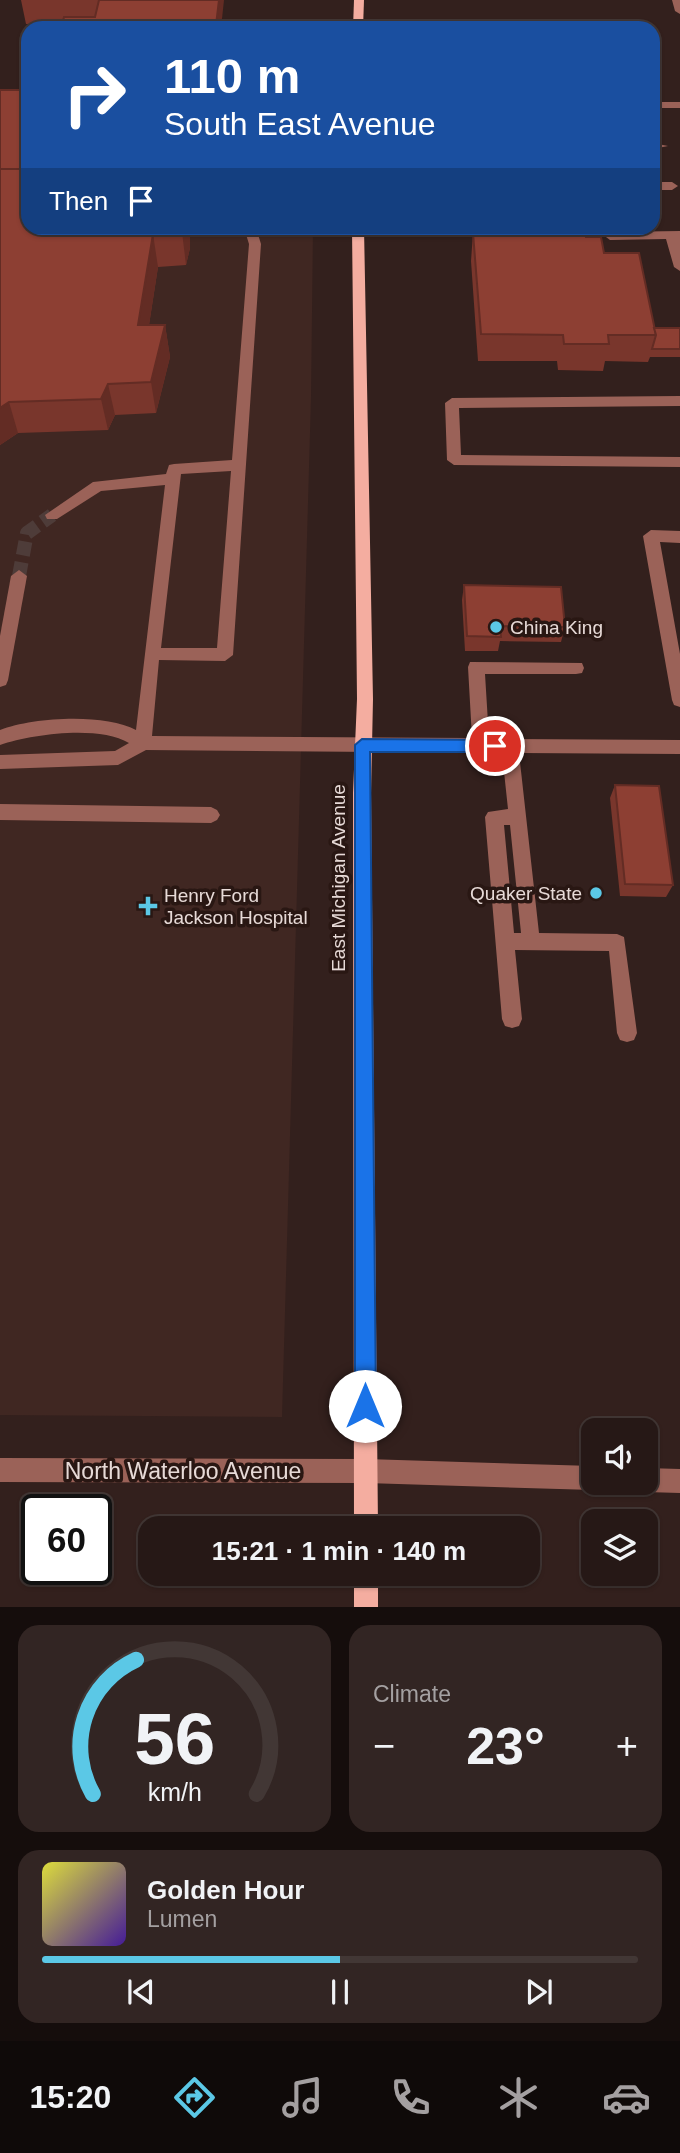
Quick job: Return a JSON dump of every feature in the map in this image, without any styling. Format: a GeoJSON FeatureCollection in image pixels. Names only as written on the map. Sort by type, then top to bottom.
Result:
{"type":"FeatureCollection","features":[{"type":"Feature","properties":{"kind":"main road"},"geometry":{"type":"LineString","coordinates":[[358,21],[359,0]]}},
{"type":"Feature","properties":{"kind":"main road","name":"East Michigan Avenue"},"geometry":{"type":"LineString","coordinates":[[358,235],[365,699],[362,745],[366,1516]]}},
{"type":"Feature","properties":{"kind":"main road"},"geometry":{"type":"LineString","coordinates":[[366,1586],[366,1607]]}},
{"type":"Feature","properties":{"kind":"street"},"geometry":{"type":"LineString","coordinates":[[677,0],[680,11]]}},
{"type":"Feature","properties":{"kind":"street"},"geometry":{"type":"LineString","coordinates":[[660,105],[680,105]]}},
{"type":"Feature","properties":{"kind":"street"},"geometry":{"type":"LineString","coordinates":[[660,186],[672,186]]}},
{"type":"Feature","properties":{"kind":"street"},"geometry":{"type":"LineString","coordinates":[[152,654],[225,655],[255,244],[252,235]]}},
{"type":"Feature","properties":{"kind":"street"},"geometry":{"type":"LineString","coordinates":[[541,235],[545,242]]}},
{"type":"Feature","properties":{"kind":"street"},"geometry":{"type":"LineString","coordinates":[[603,235],[676,235],[680,267]]}},
{"type":"Feature","properties":{"kind":"street"},"geometry":{"type":"LineString","coordinates":[[680,401],[452,403],[454,460],[680,462]]}},
{"type":"Feature","properties":{"kind":"street"},"geometry":{"type":"LineString","coordinates":[[143,743],[174,469],[240,465]]}},
{"type":"Feature","properties":{"kind":"street"},"geometry":{"type":"LineString","coordinates":[[52,515],[98,485],[173,479]]}},
{"type":"Feature","properties":{"kind":"street"},"geometry":{"type":"LineString","coordinates":[[680,537],[651,536],[680,700]]}},
{"type":"Feature","properties":{"kind":"street"},"geometry":{"type":"LineString","coordinates":[[0,680],[19,576]]}},
{"type":"Feature","properties":{"kind":"street"},"geometry":{"type":"LineString","coordinates":[[481,746],[476,667],[576,668]]}},
{"type":"Feature","properties":{"kind":"street"},"geometry":{"type":"LineString","coordinates":[[0,738],[20,729],[37,728],[120,730],[143,743],[680,747]]}},
{"type":"Feature","properties":{"kind":"street"},"geometry":{"type":"LineString","coordinates":[[0,762],[118,758],[143,743]]}},
{"type":"Feature","properties":{"kind":"street"},"geometry":{"type":"LineString","coordinates":[[510,746],[531,941]]}},
{"type":"Feature","properties":{"kind":"street"},"geometry":{"type":"LineString","coordinates":[[0,812],[211,815]]}},
{"type":"Feature","properties":{"kind":"street"},"geometry":{"type":"LineString","coordinates":[[512,1018],[494,817],[516,817]]}},
{"type":"Feature","properties":{"kind":"street"},"geometry":{"type":"LineString","coordinates":[[505,941],[617,943],[628,1033]]}},
{"type":"Feature","properties":{"kind":"street","name":"North Waterloo Avenue"},"geometry":{"type":"LineString","coordinates":[[0,1470],[366,1471],[581,1478]]}},
{"type":"Feature","properties":{"kind":"street"},"geometry":{"type":"LineString","coordinates":[[658,1480],[680,1481]]}},
{"type":"Feature","properties":{"kind":"shaded area","name":"Henry Ford Jackson Hospital"},"geometry":{"type":"Polygon","coordinates":[[[0,94],[21,194],[21,235],[313,235],[311,397],[282,1417],[0,1415],[0,94]]]}},
{"type":"Feature","properties":{"kind":"building"},"geometry":{"type":"Polygon","coordinates":[[[99,0],[219,0],[216,21],[63,21],[64,17],[95,17],[99,0]]]}},
{"type":"Feature","properties":{"kind":"building"},"geometry":{"type":"Polygon","coordinates":[[[0,90],[21,90],[21,169],[0,169],[0,90]]]}},
{"type":"Feature","properties":{"kind":"building"},"geometry":{"type":"Polygon","coordinates":[[[0,169],[21,169],[21,235],[153,235],[138,325],[165,325],[151,382],[108,384],[101,399],[9,402],[0,408],[0,169]]]}},
{"type":"Feature","properties":{"kind":"building"},"geometry":{"type":"Polygon","coordinates":[[[473,235],[586,235],[601,237],[604,253],[639,253],[656,335],[608,335],[609,344],[564,344],[563,335],[481,334],[473,235]]]}},
{"type":"Feature","properties":{"kind":"building"},"geometry":{"type":"Polygon","coordinates":[[[654,328],[680,328],[680,349],[652,349],[656,335],[654,328]]]}},
{"type":"Feature","properties":{"kind":"building"},"geometry":{"type":"Polygon","coordinates":[[[464,585],[561,587],[565,627],[500,626],[501,637],[467,636],[464,585]]]}},
{"type":"Feature","properties":{"kind":"building"},"geometry":{"type":"Polygon","coordinates":[[[615,785],[659,786],[673,885],[625,884],[615,785]]]}},
{"type":"Feature","properties":{"kind":"tunnel"},"geometry":{"type":"LineString","coordinates":[[19,576],[27,533],[52,515]]}},
{"type":"Feature","properties":{"kind":"place","name":"China King"},"geometry":{"type":"Point","coordinates":[496,627]}},
{"type":"Feature","properties":{"kind":"place","name":"Quaker State"},"geometry":{"type":"Point","coordinates":[596,893]}},
{"type":"Feature","properties":{"kind":"place","name":"Henry Ford Jackson Hospital"},"geometry":{"type":"Point","coordinates":[148,906]}},
{"type":"Feature","properties":{"kind":"route"},"geometry":{"type":"LineString","coordinates":[[365,1406],[362,745],[495,746]]}}]}
